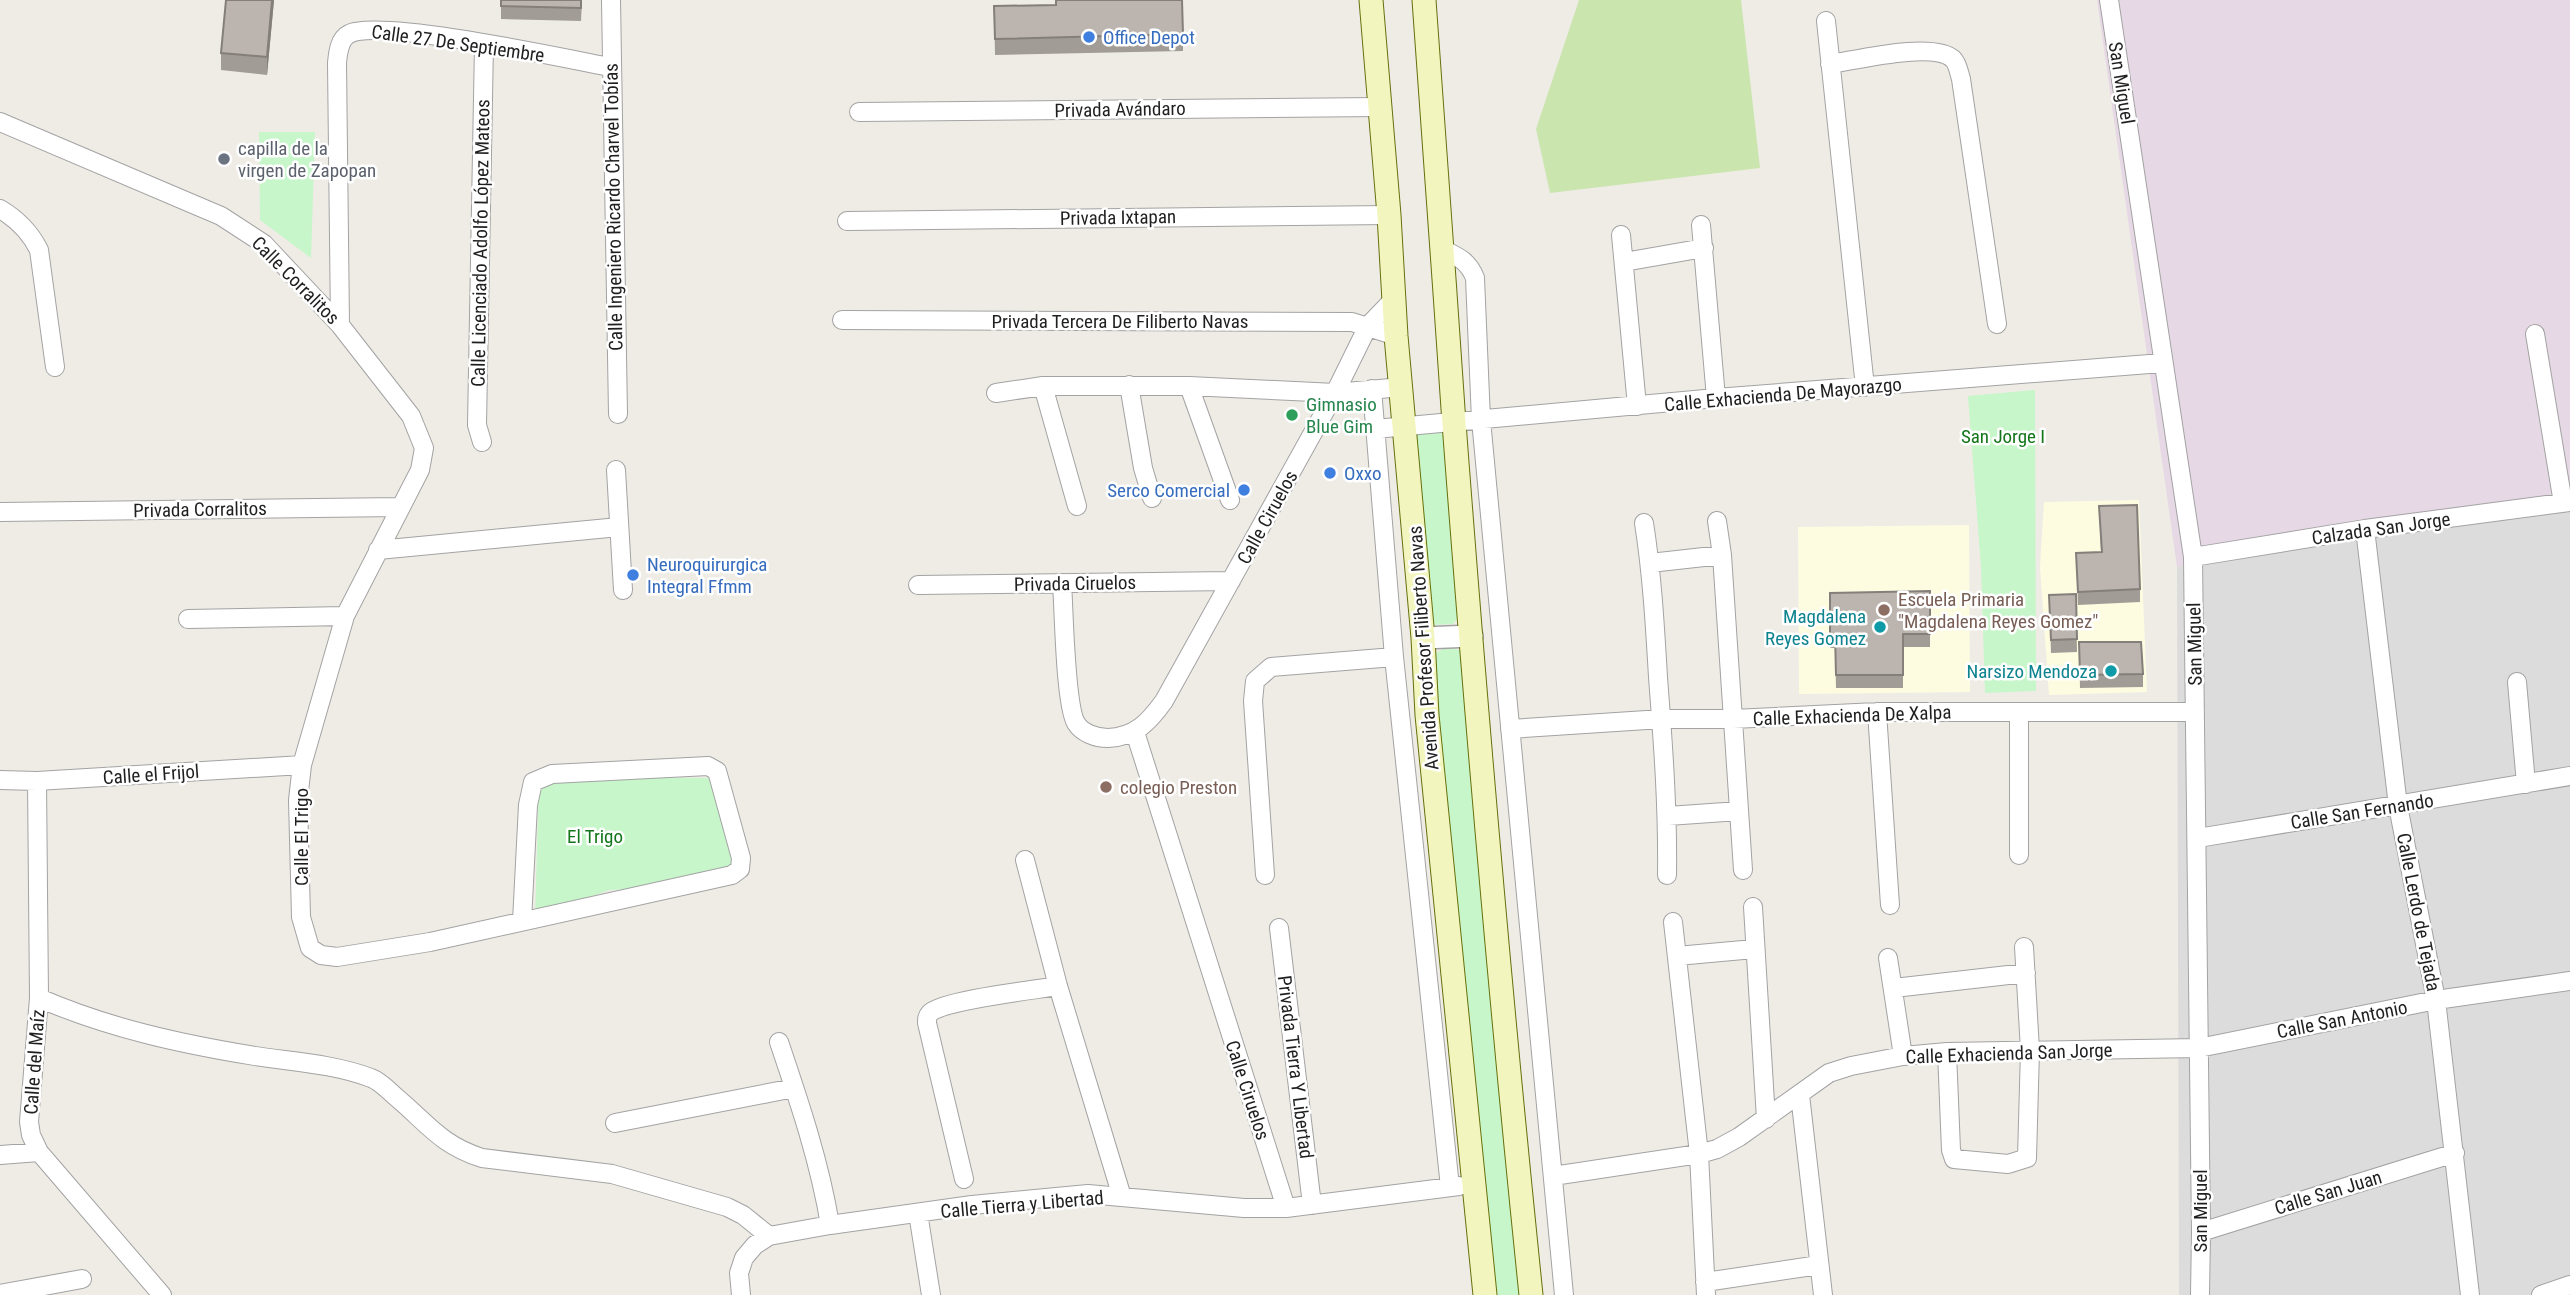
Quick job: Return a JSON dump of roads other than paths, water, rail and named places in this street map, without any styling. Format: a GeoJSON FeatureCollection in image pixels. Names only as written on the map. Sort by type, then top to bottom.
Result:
{"type":"FeatureCollection","features":[{"type":"Feature","properties":{"kind":"main road","name":"Avenida Profesor Filiberto Navas"},"geometry":{"type":"LineString","coordinates":[[1371,0],[1396,336],[1423,638],[1428,729],[1485,1295]]}},
{"type":"Feature","properties":{"kind":"main road"},"geometry":{"type":"LineString","coordinates":[[1424,0],[1444,250],[1454,422],[1531,1295]]}},
{"type":"Feature","properties":{"kind":"street","name":"Calle Ingeniero Ricardo Charvel Tobías"},"geometry":{"type":"LineString","coordinates":[[611,0],[610,67],[618,414]]}},
{"type":"Feature","properties":{"kind":"street","name":"San Miguel"},"geometry":{"type":"LineString","coordinates":[[2109,0],[2193,557],[2200,1295]]}},
{"type":"Feature","properties":{"kind":"street"},"geometry":{"type":"LineString","coordinates":[[1826,21],[1865,387]]}},
{"type":"Feature","properties":{"kind":"street","name":"Calle 27 De Septiembre"},"geometry":{"type":"LineString","coordinates":[[340,325],[337,63],[340,43],[348,34],[374,30],[484,44],[610,67]]}},
{"type":"Feature","properties":{"kind":"street","name":"Calle Licenciado Adolfo López Mateos"},"geometry":{"type":"LineString","coordinates":[[482,442],[477,425],[484,44]]}},
{"type":"Feature","properties":{"kind":"street"},"geometry":{"type":"LineString","coordinates":[[1830,64],[1925,51],[1942,52],[1957,64],[1997,324]]}},
{"type":"Feature","properties":{"kind":"street","name":"Privada Avándaro"},"geometry":{"type":"LineString","coordinates":[[859,112],[1380,107]]}},
{"type":"Feature","properties":{"kind":"street","name":"Calle Corralitos"},"geometry":{"type":"LineString","coordinates":[[0,122],[221,216],[264,244],[340,325],[411,416],[425,448]]}},
{"type":"Feature","properties":{"kind":"street"},"geometry":{"type":"LineString","coordinates":[[0,209],[34,239],[43,269],[55,367]]}},
{"type":"Feature","properties":{"kind":"street","name":"Privada Ixtapan"},"geometry":{"type":"LineString","coordinates":[[846,221],[1389,215]]}},
{"type":"Feature","properties":{"kind":"street"},"geometry":{"type":"LineString","coordinates":[[1701,225],[1716,398]]}},
{"type":"Feature","properties":{"kind":"street"},"geometry":{"type":"LineString","coordinates":[[1621,234],[1637,406]]}},
{"type":"Feature","properties":{"kind":"street"},"geometry":{"type":"LineString","coordinates":[[1623,262],[1704,248]]}},
{"type":"Feature","properties":{"kind":"street"},"geometry":{"type":"LineString","coordinates":[[1444,250],[1462,258],[1471,267],[1475,278],[1481,420],[1563,1295]]}},
{"type":"Feature","properties":{"kind":"street","name":"Calle Ciruelos"},"geometry":{"type":"LineString","coordinates":[[1286,1208],[1135,732],[1147,724],[1164,702],[1335,393],[1368,326],[1394,299]]}},
{"type":"Feature","properties":{"kind":"street","name":"Privada Tercera De Filiberto Navas"},"geometry":{"type":"LineString","coordinates":[[842,320],[1352,322],[1396,336]]}},
{"type":"Feature","properties":{"kind":"street"},"geometry":{"type":"LineString","coordinates":[[2535,334],[2567,503]]}},
{"type":"Feature","properties":{"kind":"street","name":"Calle Exhacienda De Mayorazgo"},"geometry":{"type":"LineString","coordinates":[[1375,429],[1716,398],[2162,363]]}},
{"type":"Feature","properties":{"kind":"street"},"geometry":{"type":"LineString","coordinates":[[1129,385],[1143,468],[1152,498]]}},
{"type":"Feature","properties":{"kind":"street"},"geometry":{"type":"LineString","coordinates":[[996,393],[1043,386],[1189,386],[1335,393],[1402,387]]}},
{"type":"Feature","properties":{"kind":"street"},"geometry":{"type":"LineString","coordinates":[[1043,386],[1077,506]]}},
{"type":"Feature","properties":{"kind":"street"},"geometry":{"type":"LineString","coordinates":[[1189,386],[1230,500]]}},
{"type":"Feature","properties":{"kind":"street"},"geometry":{"type":"LineString","coordinates":[[1372,389],[1394,657],[1450,1187]]}},
{"type":"Feature","properties":{"kind":"street","name":"Calle El Trigo"},"geometry":{"type":"LineString","coordinates":[[425,448],[420,470],[345,616],[302,765],[298,800],[301,917],[310,948],[321,955],[337,957],[430,943],[722,878],[740,869],[741,858],[717,771],[708,766],[552,774],[533,782],[528,804],[522,921]]}},
{"type":"Feature","properties":{"kind":"street"},"geometry":{"type":"LineString","coordinates":[[616,470],[623,590]]}},
{"type":"Feature","properties":{"kind":"street","name":"Calzada San Jorge"},"geometry":{"type":"LineString","coordinates":[[2193,557],[2365,529],[2567,503]]}},
{"type":"Feature","properties":{"kind":"street","name":"Privada Corralitos"},"geometry":{"type":"LineString","coordinates":[[0,512],[399,507]]}},
{"type":"Feature","properties":{"kind":"street"},"geometry":{"type":"LineString","coordinates":[[1717,521],[1722,555],[1743,870]]}},
{"type":"Feature","properties":{"kind":"street"},"geometry":{"type":"LineString","coordinates":[[1644,523],[1650,564],[1662,719],[1668,816],[1667,875]]}},
{"type":"Feature","properties":{"kind":"street"},"geometry":{"type":"LineString","coordinates":[[377,550],[619,527]]}},
{"type":"Feature","properties":{"kind":"street","name":"Calle Lerdo de Tejada"},"geometry":{"type":"LineString","coordinates":[[2365,529],[2398,806],[2436,1000],[2470,1295]]}},
{"type":"Feature","properties":{"kind":"street"},"geometry":{"type":"LineString","coordinates":[[1650,564],[1722,555]]}},
{"type":"Feature","properties":{"kind":"street","name":"Privada Ciruelos"},"geometry":{"type":"LineString","coordinates":[[918,585],[1231,582]]}},
{"type":"Feature","properties":{"kind":"street"},"geometry":{"type":"LineString","coordinates":[[1062,583],[1070,701],[1076,723],[1089,734],[1104,738],[1121,737],[1135,732]]}},
{"type":"Feature","properties":{"kind":"street"},"geometry":{"type":"LineString","coordinates":[[188,619],[345,616]]}},
{"type":"Feature","properties":{"kind":"street"},"geometry":{"type":"LineString","coordinates":[[1423,638],[1472,636]]}},
{"type":"Feature","properties":{"kind":"street"},"geometry":{"type":"LineString","coordinates":[[1265,875],[1253,701],[1255,681],[1271,667],[1394,657]]}},
{"type":"Feature","properties":{"kind":"street"},"geometry":{"type":"LineString","coordinates":[[2517,682],[2526,784]]}},
{"type":"Feature","properties":{"kind":"street"},"geometry":{"type":"LineString","coordinates":[[1877,712],[1890,905]]}},
{"type":"Feature","properties":{"kind":"street","name":"Calle Exhacienda De Xalpa"},"geometry":{"type":"LineString","coordinates":[[1510,729],[1662,719],[1733,719],[1877,712],[2195,712]]}},
{"type":"Feature","properties":{"kind":"street"},"geometry":{"type":"LineString","coordinates":[[2019,712],[2019,855]]}},
{"type":"Feature","properties":{"kind":"street","name":"Calle el Frijol"},"geometry":{"type":"LineString","coordinates":[[0,780],[37,781],[302,765]]}},
{"type":"Feature","properties":{"kind":"street","name":"Calle San Fernando"},"geometry":{"type":"LineString","coordinates":[[2197,838],[2570,776]]}},
{"type":"Feature","properties":{"kind":"street","name":"Calle del Maíz"},"geometry":{"type":"LineString","coordinates":[[37,781],[39,998],[29,1122],[31,1135],[39,1152],[162,1295]]}},
{"type":"Feature","properties":{"kind":"street"},"geometry":{"type":"LineString","coordinates":[[1668,816],[1739,811]]}},
{"type":"Feature","properties":{"kind":"street"},"geometry":{"type":"LineString","coordinates":[[1025,860],[1058,986],[1122,1197]]}},
{"type":"Feature","properties":{"kind":"street"},"geometry":{"type":"LineString","coordinates":[[1753,907],[1766,1119]]}},
{"type":"Feature","properties":{"kind":"street"},"geometry":{"type":"LineString","coordinates":[[1673,922],[1699,1154],[1706,1289],[1819,1265]]}},
{"type":"Feature","properties":{"kind":"street","name":"Privada Tierra Y Libertad"},"geometry":{"type":"LineString","coordinates":[[1279,928],[1312,1205]]}},
{"type":"Feature","properties":{"kind":"street"},"geometry":{"type":"LineString","coordinates":[[1947,1052],[1951,1150],[1954,1159],[2008,1164],[2028,1156],[2030,1050],[2024,947]]}},
{"type":"Feature","properties":{"kind":"street"},"geometry":{"type":"LineString","coordinates":[[1676,956],[1754,949]]}},
{"type":"Feature","properties":{"kind":"street"},"geometry":{"type":"LineString","coordinates":[[1888,958],[1903,1056]]}},
{"type":"Feature","properties":{"kind":"street"},"geometry":{"type":"LineString","coordinates":[[1894,988],[2026,973]]}},
{"type":"Feature","properties":{"kind":"street","name":"Calle San Antonio"},"geometry":{"type":"LineString","coordinates":[[2199,1048],[2436,1000],[2570,981]]}},
{"type":"Feature","properties":{"kind":"street"},"geometry":{"type":"LineString","coordinates":[[964,1179],[927,1023],[928,1017],[950,1005],[1058,986]]}},
{"type":"Feature","properties":{"kind":"street"},"geometry":{"type":"LineString","coordinates":[[39,998],[82,1016],[159,1038],[255,1056],[337,1067],[375,1079],[447,1143],[462,1152],[482,1158],[612,1174],[727,1207],[744,1215],[769,1236],[755,1245],[744,1258],[738,1273],[741,1295]]}},
{"type":"Feature","properties":{"kind":"street"},"geometry":{"type":"LineString","coordinates":[[779,1042],[827,1203],[830,1225]]}},
{"type":"Feature","properties":{"kind":"street","name":"Calle Exhacienda San Jorge"},"geometry":{"type":"LineString","coordinates":[[1553,1176],[1717,1149],[1766,1119],[1837,1069],[1903,1056],[1947,1052],[2199,1048]]}},
{"type":"Feature","properties":{"kind":"street"},"geometry":{"type":"LineString","coordinates":[[615,1123],[794,1088]]}},
{"type":"Feature","properties":{"kind":"street"},"geometry":{"type":"LineString","coordinates":[[1800,1095],[1823,1295]]}},
{"type":"Feature","properties":{"kind":"street"},"geometry":{"type":"LineString","coordinates":[[0,1155],[39,1152]]}},
{"type":"Feature","properties":{"kind":"street","name":"Calle San Juan"},"geometry":{"type":"LineString","coordinates":[[2201,1232],[2455,1153]]}},
{"type":"Feature","properties":{"kind":"street","name":"Calle Tierra y Libertad"},"geometry":{"type":"LineString","coordinates":[[769,1236],[972,1205],[1077,1195],[1244,1208],[1286,1208],[1473,1184]]}},
{"type":"Feature","properties":{"kind":"street"},"geometry":{"type":"LineString","coordinates":[[918,1213],[931,1295]]}},
{"type":"Feature","properties":{"kind":"street"},"geometry":{"type":"LineString","coordinates":[[0,1294],[82,1279]]}},
{"type":"Feature","properties":{"kind":"street"},"geometry":{"type":"LineString","coordinates":[[2541,1295],[2570,1285]]}},
{"type":"Feature","properties":{"kind":"place","name":"Office Depot"},"geometry":{"type":"Point","coordinates":[1089,37]}},
{"type":"Feature","properties":{"kind":"place","name":"capilla de la virgen de Zapopan"},"geometry":{"type":"Point","coordinates":[224,159]}},
{"type":"Feature","properties":{"kind":"place","name":"Gimnasio Blue Gim"},"geometry":{"type":"Point","coordinates":[1292,415]}},
{"type":"Feature","properties":{"kind":"place","name":"Oxxo"},"geometry":{"type":"Point","coordinates":[1330,473]}},
{"type":"Feature","properties":{"kind":"place","name":"Serco Comercial"},"geometry":{"type":"Point","coordinates":[1244,490]}},
{"type":"Feature","properties":{"kind":"place","name":"Neuroquirurgica Integral Ffmm"},"geometry":{"type":"Point","coordinates":[633,575]}},
{"type":"Feature","properties":{"kind":"place","name":"Escuela Primaria \"Magdalena Reyes Gomez\""},"geometry":{"type":"Point","coordinates":[1884,610]}},
{"type":"Feature","properties":{"kind":"place","name":"Magdalena Reyes Gomez"},"geometry":{"type":"Point","coordinates":[1880,627]}},
{"type":"Feature","properties":{"kind":"place","name":"Narsizo Mendoza"},"geometry":{"type":"Point","coordinates":[2111,671]}},
{"type":"Feature","properties":{"kind":"place","name":"colegio Preston"},"geometry":{"type":"Point","coordinates":[1106,787]}},
{"type":"Feature","properties":{"kind":"park label","name":"San Jorge I"},"geometry":{"type":"Point","coordinates":[2003,436]}},
{"type":"Feature","properties":{"kind":"park label","name":"El Trigo"},"geometry":{"type":"Point","coordinates":[595,836]}}]}
